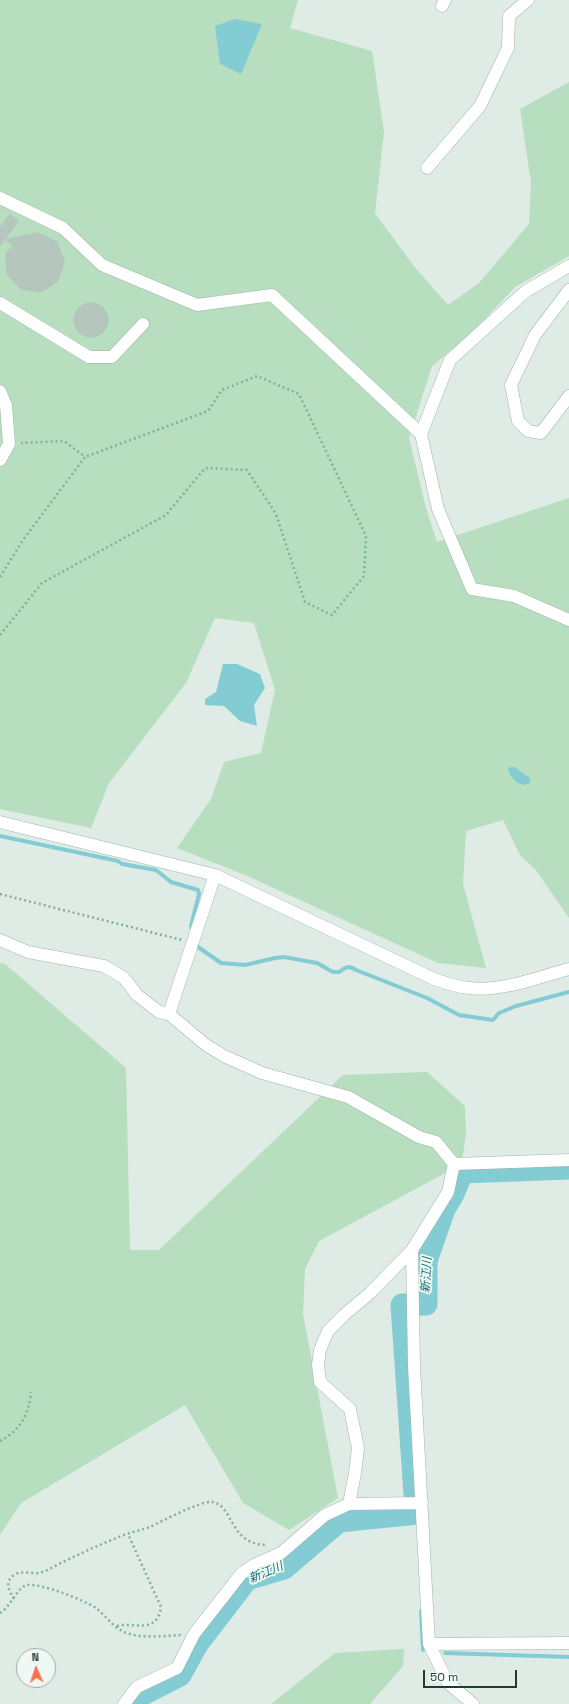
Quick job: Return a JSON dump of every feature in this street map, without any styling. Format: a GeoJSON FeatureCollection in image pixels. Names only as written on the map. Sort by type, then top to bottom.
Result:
{"type":"FeatureCollection","features":[{"type":"Feature","properties":{"kind":"street"},"geometry":{"type":"LineString","coordinates":[[427,168],[480,106],[508,48],[509,16],[528,0]]}},
{"type":"Feature","properties":{"kind":"street"},"geometry":{"type":"LineString","coordinates":[[0,198],[63,228],[102,265],[197,305],[272,294],[421,434],[438,509],[472,589],[514,596],[569,620]]}},
{"type":"Feature","properties":{"kind":"street"},"geometry":{"type":"LineString","coordinates":[[421,434],[450,360],[526,291],[569,266]]}},
{"type":"Feature","properties":{"kind":"street"},"geometry":{"type":"LineString","coordinates":[[569,290],[535,335],[511,385],[518,421],[528,431],[541,433],[569,396]]}},
{"type":"Feature","properties":{"kind":"street"},"geometry":{"type":"LineString","coordinates":[[0,303],[89,357],[112,358],[143,324]]}},
{"type":"Feature","properties":{"kind":"street"},"geometry":{"type":"LineString","coordinates":[[0,391],[6,405],[9,444],[0,460]]}},
{"type":"Feature","properties":{"kind":"street"},"geometry":{"type":"LineString","coordinates":[[0,822],[215,875],[434,979],[451,985],[470,988],[506,986],[569,969]]}},
{"type":"Feature","properties":{"kind":"street"},"geometry":{"type":"LineString","coordinates":[[169,1014],[215,875]]}},
{"type":"Feature","properties":{"kind":"street"},"geometry":{"type":"LineString","coordinates":[[0,940],[37,954],[104,966],[124,978],[137,995],[159,1012],[169,1014],[206,1045],[224,1056],[262,1073],[348,1098],[419,1137],[436,1142],[454,1164]]}},
{"type":"Feature","properties":{"kind":"street"},"geometry":{"type":"LineString","coordinates":[[454,1164],[569,1160]]}},
{"type":"Feature","properties":{"kind":"street"},"geometry":{"type":"LineString","coordinates":[[349,1504],[358,1448],[350,1409],[320,1382],[318,1365],[320,1350],[328,1331],[370,1293],[412,1250],[448,1192],[454,1164]]}},
{"type":"Feature","properties":{"kind":"street"},"geometry":{"type":"LineString","coordinates":[[412,1250],[414,1366],[429,1644],[448,1683],[473,1704]]}},
{"type":"Feature","properties":{"kind":"street"},"geometry":{"type":"LineString","coordinates":[[124,1704],[137,1687],[177,1668],[194,1634],[241,1574],[254,1565],[281,1553],[325,1515],[349,1504],[422,1502]]}},
{"type":"Feature","properties":{"kind":"street"},"geometry":{"type":"LineString","coordinates":[[429,1644],[569,1643]]}},
{"type":"Feature","properties":{"kind":"path"},"geometry":{"type":"LineString","coordinates":[[0,577],[23,540],[85,457],[208,411],[222,390],[257,376],[299,394],[366,536],[364,576],[332,615],[305,602],[276,514],[247,470],[204,468],[166,515],[42,583],[0,635]]}},
{"type":"Feature","properties":{"kind":"path"},"geometry":{"type":"LineString","coordinates":[[9,444],[64,440],[85,457]]}},
{"type":"Feature","properties":{"kind":"path"},"geometry":{"type":"LineString","coordinates":[[0,894],[192,942]]}},
{"type":"Feature","properties":{"kind":"path"},"geometry":{"type":"LineString","coordinates":[[0,1441],[14,1433],[21,1423],[28,1409],[31,1392]]}},
{"type":"Feature","properties":{"kind":"path"},"geometry":{"type":"LineString","coordinates":[[14,1599],[8,1589],[8,1585],[9,1580],[19,1573],[35,1573],[44,1571],[73,1557],[205,1502],[211,1502],[222,1506],[235,1528],[246,1541],[261,1545],[281,1546],[288,1548]]}},
{"type":"Feature","properties":{"kind":"path"},"geometry":{"type":"LineString","coordinates":[[116,1626],[136,1626],[149,1624],[154,1621],[161,1610],[128,1534]]}},
{"type":"Feature","properties":{"kind":"path"},"geometry":{"type":"LineString","coordinates":[[0,1613],[5,1610],[22,1588],[28,1585],[50,1589],[70,1595],[91,1605],[122,1631],[135,1635],[194,1634]]}},
{"type":"Feature","properties":{"kind":"green space"},"geometry":{"type":"Polygon","coordinates":[[[0,0],[298,0],[290,28],[372,51],[384,132],[375,213],[413,265],[448,305],[479,283],[529,224],[531,182],[520,109],[569,82],[569,256],[515,287],[471,334],[432,366],[409,438],[426,508],[437,542],[569,498],[569,918],[536,870],[520,855],[503,820],[466,831],[463,884],[486,968],[438,963],[245,875],[177,848],[211,799],[224,762],[261,753],[275,690],[254,623],[215,618],[186,683],[109,783],[91,828],[0,809],[0,0]]]}},
{"type":"Feature","properties":{"kind":"green space"},"geometry":{"type":"Polygon","coordinates":[[[0,963],[5,964],[126,1068],[130,1250],[159,1250],[343,1075],[427,1072],[465,1106],[466,1134],[461,1167],[449,1171],[319,1241],[305,1269],[303,1314],[338,1498],[289,1530],[243,1503],[185,1405],[21,1503],[0,1535],[0,963]]]}},
{"type":"Feature","properties":{"kind":"green space"},"geometry":{"type":"Polygon","coordinates":[[[404,1649],[403,1666],[370,1704],[271,1704],[335,1653],[404,1649]]]}},
{"type":"Feature","properties":{"kind":"water"},"geometry":{"type":"Polygon","coordinates":[[[235,19],[262,24],[241,74],[220,64],[215,26],[235,19]]]}},
{"type":"Feature","properties":{"kind":"water"},"geometry":{"type":"Polygon","coordinates":[[[223,664],[237,664],[260,674],[265,688],[254,705],[257,726],[240,721],[224,706],[205,705],[205,699],[216,692],[223,664]]]}},
{"type":"Feature","properties":{"kind":"water"},"geometry":{"type":"Polygon","coordinates":[[[510,767],[514,767],[530,778],[530,783],[523,785],[516,782],[509,772],[508,769],[510,767]]]}},
{"type":"Feature","properties":{"kind":"building"},"geometry":{"type":"Polygon","coordinates":[[[10,215],[18,221],[0,246],[0,228],[10,215]]]}},
{"type":"Feature","properties":{"kind":"building"},"geometry":{"type":"Polygon","coordinates":[[[38,233],[57,242],[64,261],[58,281],[41,292],[21,289],[7,274],[6,254],[13,245],[6,240],[38,233]]]}},
{"type":"Feature","properties":{"kind":"building"},"geometry":{"type":"Polygon","coordinates":[[[88,303],[94,303],[98,304],[105,310],[108,320],[107,327],[101,334],[94,337],[88,337],[84,336],[77,330],[74,323],[74,317],[75,313],[81,306],[88,303]]]}},
{"type":"Feature","properties":{"kind":"waterway"},"geometry":{"type":"LineString","coordinates":[[0,836],[118,861],[122,864],[156,870],[171,882],[198,890],[199,894],[191,926],[193,932]]}},
{"type":"Feature","properties":{"kind":"waterway"},"geometry":{"type":"LineString","coordinates":[[196,943],[198,947],[221,963],[245,965],[284,957],[317,963],[333,972],[339,972],[349,967],[427,998],[459,1015],[493,1020],[499,1013],[516,1006],[569,992]]}},
{"type":"Feature","properties":{"kind":"waterway","name":"新江川"},"geometry":{"type":"LineString","coordinates":[[415,1494],[402,1305],[426,1304],[426,1261],[444,1209],[453,1194],[462,1172],[569,1168]]}},
{"type":"Feature","properties":{"kind":"waterway","name":"新江川"},"geometry":{"type":"LineString","coordinates":[[133,1704],[141,1695],[180,1675],[197,1644],[247,1579],[284,1568],[339,1521],[417,1513]]}},
{"type":"Feature","properties":{"kind":"waterway"},"geometry":{"type":"LineString","coordinates":[[421,1611],[423,1650]]}},
{"type":"Feature","properties":{"kind":"waterway"},"geometry":{"type":"LineString","coordinates":[[445,1653],[569,1657]]}}]}
